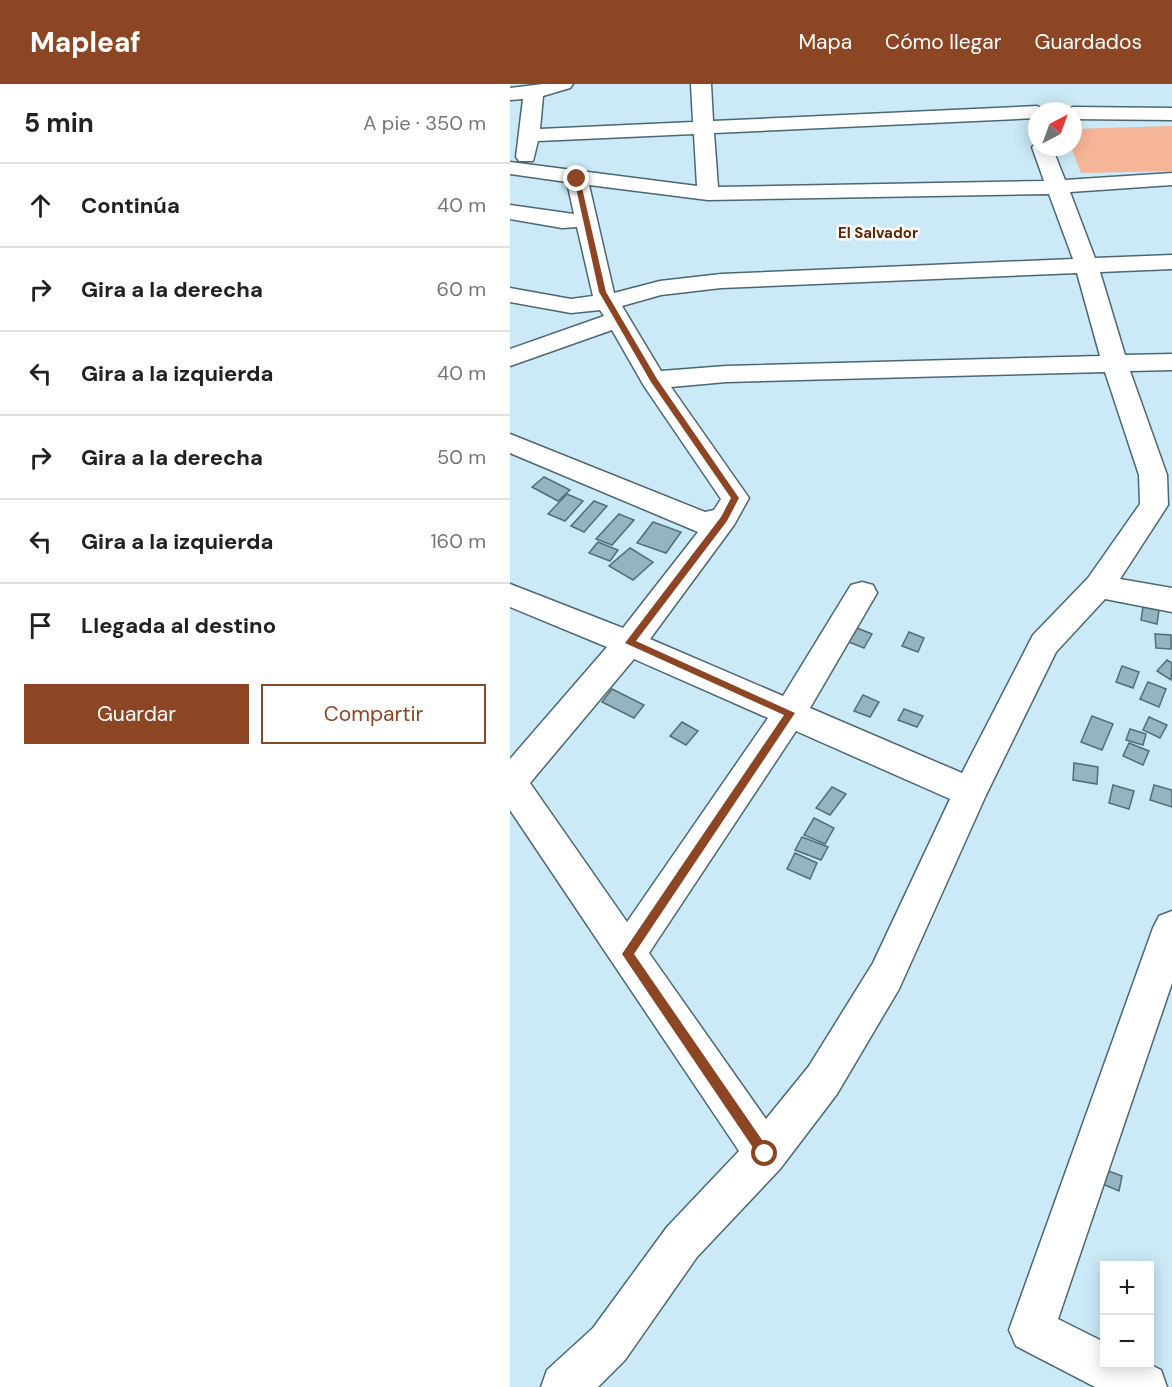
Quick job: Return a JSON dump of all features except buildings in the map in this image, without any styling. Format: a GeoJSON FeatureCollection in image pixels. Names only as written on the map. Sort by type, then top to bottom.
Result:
{"type":"FeatureCollection","features":[{"type":"Feature","properties":{"kind":"street"},"geometry":{"type":"LineString","coordinates":[[510,94],[534,93],[563,84]]}},
{"type":"Feature","properties":{"kind":"street"},"geometry":{"type":"LineString","coordinates":[[701,84],[708,194]]}},
{"type":"Feature","properties":{"kind":"street"},"geometry":{"type":"LineString","coordinates":[[534,93],[531,135],[517,169],[577,179],[708,194],[1055,187],[1172,179]]}},
{"type":"Feature","properties":{"kind":"street"},"geometry":{"type":"LineString","coordinates":[[531,135],[704,127],[1028,106]]}},
{"type":"Feature","properties":{"kind":"street"},"geometry":{"type":"LineString","coordinates":[[1082,113],[1172,114]]}},
{"type":"Feature","properties":{"kind":"street"},"geometry":{"type":"LineString","coordinates":[[564,1387],[609,1344],[682,1242],[765,1154],[823,1080],[886,976],[970,792],[1044,644],[1099,586],[1154,505],[1162,475],[1115,363],[1087,267],[1045,156]]}},
{"type":"Feature","properties":{"kind":"street"},"geometry":{"type":"LineString","coordinates":[[577,179],[602,292],[654,380],[735,498],[724,518],[629,643],[510,783],[765,1154]]}},
{"type":"Feature","properties":{"kind":"street"},"geometry":{"type":"LineString","coordinates":[[510,212],[562,221],[586,220]]}},
{"type":"Feature","properties":{"kind":"street"},"geometry":{"type":"LineString","coordinates":[[510,358],[660,288],[721,281],[1172,262]]}},
{"type":"Feature","properties":{"kind":"street"},"geometry":{"type":"LineString","coordinates":[[510,295],[571,306],[613,310]]}},
{"type":"Feature","properties":{"kind":"street"},"geometry":{"type":"LineString","coordinates":[[654,380],[726,374],[1172,362]]}},
{"type":"Feature","properties":{"kind":"street"},"geometry":{"type":"LineString","coordinates":[[510,442],[703,523],[724,518]]}},
{"type":"Feature","properties":{"kind":"street"},"geometry":{"type":"LineString","coordinates":[[1099,586],[1172,600]]}},
{"type":"Feature","properties":{"kind":"street"},"geometry":{"type":"LineString","coordinates":[[627,954],[790,713],[862,593]]}},
{"type":"Feature","properties":{"kind":"street"},"geometry":{"type":"LineString","coordinates":[[510,596],[629,643],[970,792]]}},
{"type":"Feature","properties":{"kind":"street"},"geometry":{"type":"LineString","coordinates":[[1144,1387],[1032,1330],[1172,928]]}},
{"type":"Feature","properties":{"kind":"shaded area"},"geometry":{"type":"Polygon","coordinates":[[[1172,126],[1172,171],[1081,173],[1074,156],[1082,156],[1082,129],[1172,126]]]}},
{"type":"Feature","properties":{"kind":"district","name":"El Salvador"},"geometry":{"type":"Point","coordinates":[878,233]}},
{"type":"Feature","properties":{"kind":"route"},"geometry":{"type":"LineString","coordinates":[[577,179],[602,292],[654,380],[735,498],[724,518],[629,643],[790,713],[627,954],[765,1154]]}}]}
